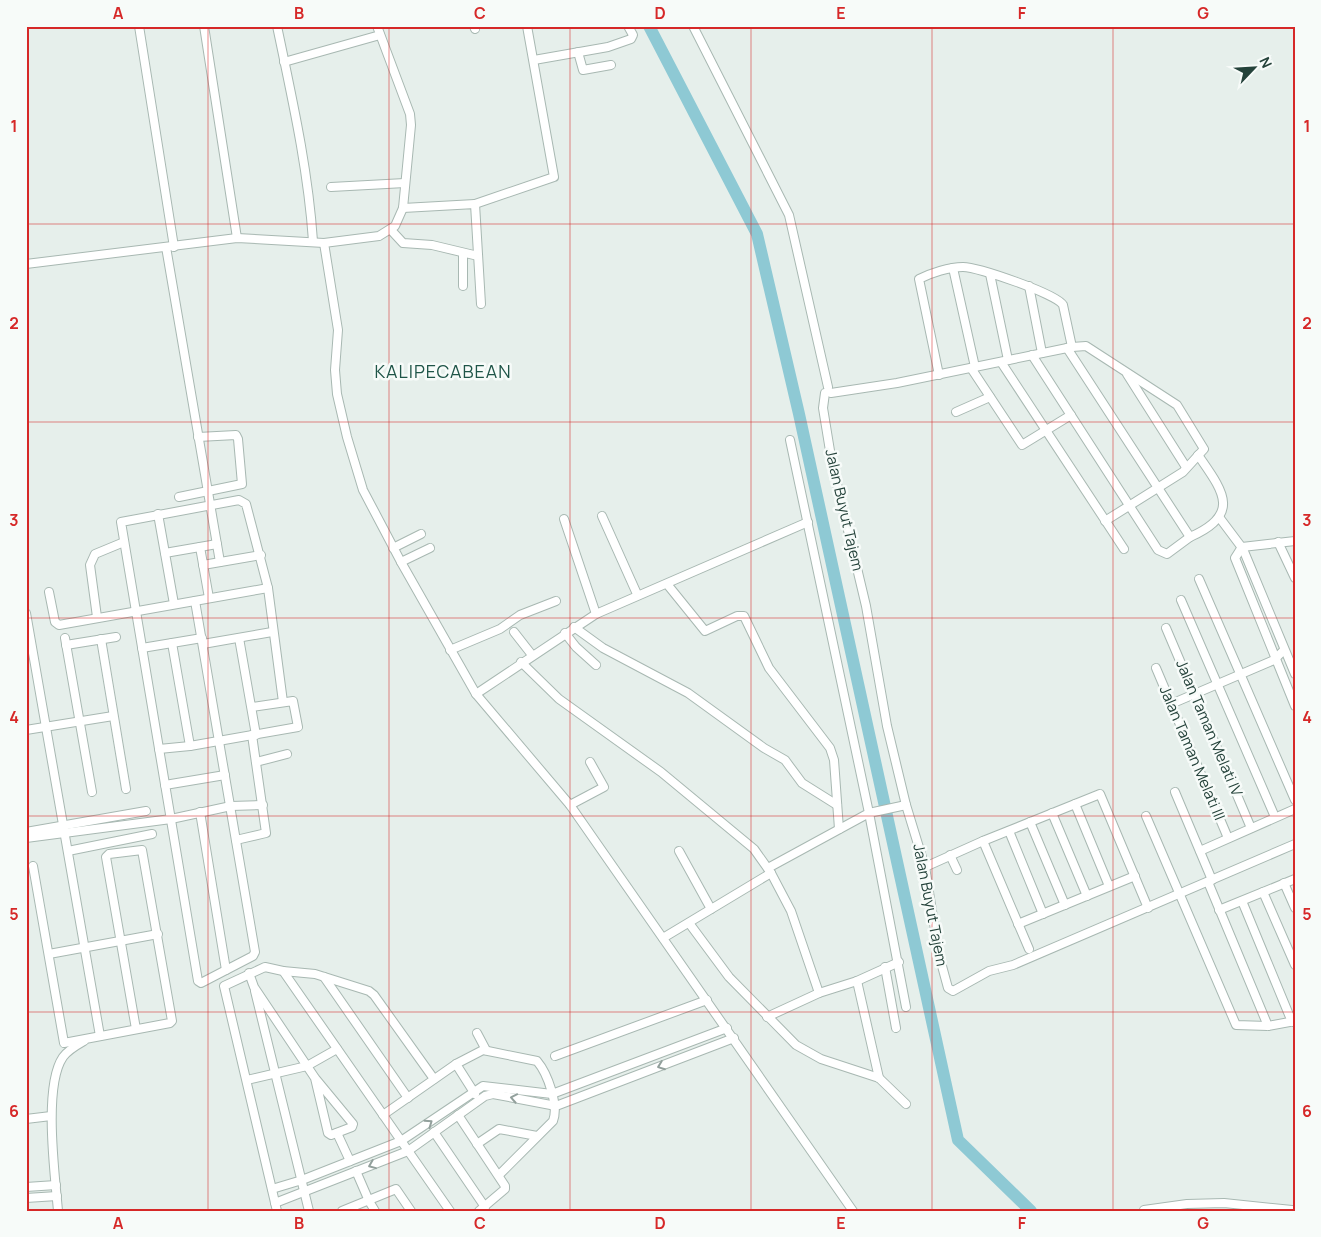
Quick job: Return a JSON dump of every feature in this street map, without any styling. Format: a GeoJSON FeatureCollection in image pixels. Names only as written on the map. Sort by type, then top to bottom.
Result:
{"type":"FeatureCollection","features":[{"type":"Feature","properties":{"kind":"street"},"geometry":{"type":"LineString","coordinates":[[139,26],[198,437],[220,562]]}},
{"type":"Feature","properties":{"kind":"street"},"geometry":{"type":"LineString","coordinates":[[204,26],[237,238]]}},
{"type":"Feature","properties":{"kind":"street"},"geometry":{"type":"LineString","coordinates":[[277,26],[301,140],[310,196],[313,241]]}},
{"type":"Feature","properties":{"kind":"street"},"geometry":{"type":"LineString","coordinates":[[26,264],[237,238],[324,243],[379,236],[391,230],[403,208],[410,137],[410,114],[377,26]]}},
{"type":"Feature","properties":{"kind":"street"},"geometry":{"type":"LineString","coordinates":[[403,208],[475,204],[554,177],[527,26]]}},
{"type":"Feature","properties":{"kind":"street"},"geometry":{"type":"LineString","coordinates":[[534,60],[608,47],[631,39],[633,36],[628,26]]}},
{"type":"Feature","properties":{"kind":"street","name":"Jalan Buyut Tajem"},"geometry":{"type":"LineString","coordinates":[[693,26],[789,215],[828,391],[823,408],[832,463],[866,606],[880,696],[904,805],[925,867],[939,955],[950,991],[989,971],[1009,967],[1295,844]]}},
{"type":"Feature","properties":{"kind":"street"},"geometry":{"type":"LineString","coordinates":[[284,62],[380,35]]}},
{"type":"Feature","properties":{"kind":"street"},"geometry":{"type":"LineString","coordinates":[[578,52],[583,70],[611,65]]}},
{"type":"Feature","properties":{"kind":"street"},"geometry":{"type":"LineString","coordinates":[[331,187],[405,183]]}},
{"type":"Feature","properties":{"kind":"street"},"geometry":{"type":"LineString","coordinates":[[475,204],[482,304]]}},
{"type":"Feature","properties":{"kind":"street"},"geometry":{"type":"LineString","coordinates":[[391,230],[403,243],[434,246],[463,255],[478,256]]}},
{"type":"Feature","properties":{"kind":"street"},"geometry":{"type":"LineString","coordinates":[[324,243],[338,330],[335,370],[337,394],[357,472],[393,548],[476,694],[570,805],[853,1211]]}},
{"type":"Feature","properties":{"kind":"street"},"geometry":{"type":"LineString","coordinates":[[463,255],[463,286]]}},
{"type":"Feature","properties":{"kind":"street"},"geometry":{"type":"LineString","coordinates":[[939,374],[919,279],[954,268],[964,267],[1029,286],[1062,302],[1070,347],[1190,537]]}},
{"type":"Feature","properties":{"kind":"street"},"geometry":{"type":"LineString","coordinates":[[954,268],[973,368],[1022,445],[1071,415]]}},
{"type":"Feature","properties":{"kind":"street"},"geometry":{"type":"LineString","coordinates":[[990,274],[1004,361],[1046,432],[1124,549]]}},
{"type":"Feature","properties":{"kind":"street"},"geometry":{"type":"LineString","coordinates":[[1029,286],[1042,353]]}},
{"type":"Feature","properties":{"kind":"street"},"geometry":{"type":"LineString","coordinates":[[828,391],[897,383],[1070,347],[1086,346],[1176,405],[1204,448],[1183,472],[1105,520]]}},
{"type":"Feature","properties":{"kind":"street"},"geometry":{"type":"LineString","coordinates":[[1032,355],[1161,553],[1167,554],[1190,537],[1204,530],[1219,517],[1225,500],[1221,490],[1198,455]]}},
{"type":"Feature","properties":{"kind":"street"},"geometry":{"type":"LineString","coordinates":[[1124,370],[1186,467]]}},
{"type":"Feature","properties":{"kind":"street"},"geometry":{"type":"LineString","coordinates":[[956,412],[990,397]]}},
{"type":"Feature","properties":{"kind":"street"},"geometry":{"type":"LineString","coordinates":[[198,437],[234,435],[238,439],[242,484],[208,498],[158,514],[121,522],[198,981],[202,983],[226,970],[265,967],[324,977],[358,986],[374,995],[434,1080]]}},
{"type":"Feature","properties":{"kind":"street"},"geometry":{"type":"LineString","coordinates":[[790,440],[870,812],[906,1007]]}},
{"type":"Feature","properties":{"kind":"street"},"geometry":{"type":"LineString","coordinates":[[178,497],[239,500],[246,504],[261,555],[268,588],[272,632],[283,702]]}},
{"type":"Feature","properties":{"kind":"street"},"geometry":{"type":"LineString","coordinates":[[158,514],[174,604]]}},
{"type":"Feature","properties":{"kind":"street"},"geometry":{"type":"LineString","coordinates":[[602,516],[638,594]]}},
{"type":"Feature","properties":{"kind":"street"},"geometry":{"type":"LineString","coordinates":[[1219,517],[1240,545],[1295,674]]}},
{"type":"Feature","properties":{"kind":"street"},"geometry":{"type":"LineString","coordinates":[[564,519],[596,614]]}},
{"type":"Feature","properties":{"kind":"street"},"geometry":{"type":"LineString","coordinates":[[476,694],[596,614],[638,594],[667,584],[808,522]]}},
{"type":"Feature","properties":{"kind":"street"},"geometry":{"type":"LineString","coordinates":[[393,548],[421,534]]}},
{"type":"Feature","properties":{"kind":"street"},"geometry":{"type":"LineString","coordinates":[[1240,545],[1295,541]]}},
{"type":"Feature","properties":{"kind":"street"},"geometry":{"type":"LineString","coordinates":[[97,617],[90,564],[92,558],[95,554],[124,542]]}},
{"type":"Feature","properties":{"kind":"street"},"geometry":{"type":"LineString","coordinates":[[1278,542],[1294,575]]}},
{"type":"Feature","properties":{"kind":"street"},"geometry":{"type":"LineString","coordinates":[[165,553],[217,544]]}},
{"type":"Feature","properties":{"kind":"street"},"geometry":{"type":"LineString","coordinates":[[1240,545],[1235,555],[1236,564],[1274,660],[1295,706]]}},
{"type":"Feature","properties":{"kind":"street"},"geometry":{"type":"LineString","coordinates":[[200,547],[209,598]]}},
{"type":"Feature","properties":{"kind":"street"},"geometry":{"type":"LineString","coordinates":[[401,562],[430,548]]}},
{"type":"Feature","properties":{"kind":"street"},"geometry":{"type":"LineString","coordinates":[[203,565],[261,555]]}},
{"type":"Feature","properties":{"kind":"street"},"geometry":{"type":"LineString","coordinates":[[1199,579],[1242,674],[1295,800]]}},
{"type":"Feature","properties":{"kind":"street"},"geometry":{"type":"LineString","coordinates":[[667,584],[706,631],[737,616],[744,616],[770,668],[830,748],[834,760],[839,829]]}},
{"type":"Feature","properties":{"kind":"street"},"geometry":{"type":"LineString","coordinates":[[49,592],[55,622],[58,625],[268,588]]}},
{"type":"Feature","properties":{"kind":"street"},"geometry":{"type":"LineString","coordinates":[[1181,600],[1275,817]]}},
{"type":"Feature","properties":{"kind":"street"},"geometry":{"type":"LineString","coordinates":[[195,601],[255,952],[244,970],[224,986],[275,1208],[305,1193],[408,1150],[479,1100],[493,1094],[562,1104],[734,1038]]}},
{"type":"Feature","properties":{"kind":"street"},"geometry":{"type":"LineString","coordinates":[[450,650],[500,629],[520,614],[556,601]]}},
{"type":"Feature","properties":{"kind":"street"},"geometry":{"type":"LineString","coordinates":[[26,613],[27,628],[100,1036]]}},
{"type":"Feature","properties":{"kind":"street"},"geometry":{"type":"LineString","coordinates":[[574,627],[604,648],[688,693],[764,748],[785,760],[802,783],[837,806]]}},
{"type":"Feature","properties":{"kind":"street","name":"Jalan Taman Melati IV"},"geometry":{"type":"LineString","coordinates":[[1166,628],[1251,828]]}},
{"type":"Feature","properties":{"kind":"street"},"geometry":{"type":"LineString","coordinates":[[142,648],[172,643],[239,638],[272,632]]}},
{"type":"Feature","properties":{"kind":"street"},"geometry":{"type":"LineString","coordinates":[[514,632],[532,655]]}},
{"type":"Feature","properties":{"kind":"street"},"geometry":{"type":"LineString","coordinates":[[565,633],[576,647],[596,665]]}},
{"type":"Feature","properties":{"kind":"street"},"geometry":{"type":"LineString","coordinates":[[92,792],[65,642],[116,637]]}},
{"type":"Feature","properties":{"kind":"street"},"geometry":{"type":"LineString","coordinates":[[236,840],[266,833],[256,762],[252,708],[239,638]]}},
{"type":"Feature","properties":{"kind":"street"},"geometry":{"type":"LineString","coordinates":[[101,639],[126,788]]}},
{"type":"Feature","properties":{"kind":"street"},"geometry":{"type":"LineString","coordinates":[[172,643],[190,746]]}},
{"type":"Feature","properties":{"kind":"street"},"geometry":{"type":"LineString","coordinates":[[1171,704],[1274,660],[1284,650]]}},
{"type":"Feature","properties":{"kind":"street"},"geometry":{"type":"LineString","coordinates":[[522,662],[559,699],[661,772],[747,841],[770,871],[794,920],[819,993]]}},
{"type":"Feature","properties":{"kind":"street","name":"Jalan Taman Melati III"},"geometry":{"type":"LineString","coordinates":[[1156,668],[1228,838]]}},
{"type":"Feature","properties":{"kind":"street"},"geometry":{"type":"LineString","coordinates":[[159,750],[298,727],[294,703],[283,702],[252,708]]}},
{"type":"Feature","properties":{"kind":"street"},"geometry":{"type":"LineString","coordinates":[[26,730],[113,716]]}},
{"type":"Feature","properties":{"kind":"street"},"geometry":{"type":"LineString","coordinates":[[256,762],[286,754]]}},
{"type":"Feature","properties":{"kind":"street"},"geometry":{"type":"LineString","coordinates":[[570,805],[604,787],[590,762]]}},
{"type":"Feature","properties":{"kind":"street"},"geometry":{"type":"LineString","coordinates":[[165,785],[225,775]]}},
{"type":"Feature","properties":{"kind":"street"},"geometry":{"type":"LineString","coordinates":[[1175,792],[1200,850],[1219,910],[1268,1026]]}},
{"type":"Feature","properties":{"kind":"street"},"geometry":{"type":"LineString","coordinates":[[925,867],[982,841],[1100,794],[1148,908]]}},
{"type":"Feature","properties":{"kind":"street"},"geometry":{"type":"LineString","coordinates":[[1075,804],[1109,886]]}},
{"type":"Feature","properties":{"kind":"street"},"geometry":{"type":"LineString","coordinates":[[26,832],[172,819],[230,806],[263,805]]}},
{"type":"Feature","properties":{"kind":"street"},"geometry":{"type":"LineString","coordinates":[[662,936],[711,910],[770,871],[870,812],[904,805]]}},
{"type":"Feature","properties":{"kind":"street"},"geometry":{"type":"LineString","coordinates":[[1200,850],[1295,809]]}},
{"type":"Feature","properties":{"kind":"street"},"geometry":{"type":"LineString","coordinates":[[26,838],[146,811]]}},
{"type":"Feature","properties":{"kind":"street"},"geometry":{"type":"LineString","coordinates":[[200,812],[226,970]]}},
{"type":"Feature","properties":{"kind":"street"},"geometry":{"type":"LineString","coordinates":[[1052,813],[1087,896]]}},
{"type":"Feature","properties":{"kind":"street"},"geometry":{"type":"LineString","coordinates":[[1146,816],[1236,1025],[1268,1026],[1294,1021],[1242,901]]}},
{"type":"Feature","properties":{"kind":"street"},"geometry":{"type":"LineString","coordinates":[[1030,822],[1064,905]]}},
{"type":"Feature","properties":{"kind":"street"},"geometry":{"type":"LineString","coordinates":[[1009,831],[1043,914]]}},
{"type":"Feature","properties":{"kind":"street"},"geometry":{"type":"LineString","coordinates":[[68,850],[152,834]]}},
{"type":"Feature","properties":{"kind":"street"},"geometry":{"type":"LineString","coordinates":[[982,841],[1029,949]]}},
{"type":"Feature","properties":{"kind":"street"},"geometry":{"type":"LineString","coordinates":[[33,866],[64,1042],[136,1029],[172,1021],[142,850],[107,856],[136,1029]]}},
{"type":"Feature","properties":{"kind":"street"},"geometry":{"type":"LineString","coordinates":[[679,851],[711,910]]}},
{"type":"Feature","properties":{"kind":"street"},"geometry":{"type":"LineString","coordinates":[[950,855],[958,870]]}},
{"type":"Feature","properties":{"kind":"street"},"geometry":{"type":"LineString","coordinates":[[1018,924],[1134,876]]}},
{"type":"Feature","properties":{"kind":"street"},"geometry":{"type":"LineString","coordinates":[[1219,910],[1295,879]]}},
{"type":"Feature","properties":{"kind":"street"},"geometry":{"type":"LineString","coordinates":[[1284,883],[1295,908]]}},
{"type":"Feature","properties":{"kind":"street"},"geometry":{"type":"LineString","coordinates":[[1263,892],[1295,965]]}},
{"type":"Feature","properties":{"kind":"street"},"geometry":{"type":"LineString","coordinates":[[689,923],[729,977],[796,1044],[810,1053],[879,1078],[906,1104]]}},
{"type":"Feature","properties":{"kind":"street"},"geometry":{"type":"LineString","coordinates":[[49,954],[158,934]]}},
{"type":"Feature","properties":{"kind":"street"},"geometry":{"type":"LineString","coordinates":[[767,1017],[819,993],[857,981],[899,962]]}},
{"type":"Feature","properties":{"kind":"street"},"geometry":{"type":"LineString","coordinates":[[885,967],[896,1028]]}},
{"type":"Feature","properties":{"kind":"street"},"geometry":{"type":"LineString","coordinates":[[244,970],[315,1078],[353,1124],[352,1127],[331,1135],[328,1132],[315,1078]]}},
{"type":"Feature","properties":{"kind":"street"},"geometry":{"type":"LineString","coordinates":[[283,971],[450,1211]]}},
{"type":"Feature","properties":{"kind":"street"},"geometry":{"type":"LineString","coordinates":[[324,977],[408,1098]]}},
{"type":"Feature","properties":{"kind":"street"},"geometry":{"type":"LineString","coordinates":[[857,981],[879,1078]]}},
{"type":"Feature","properties":{"kind":"street"},"geometry":{"type":"LineString","coordinates":[[254,987],[274,1075],[309,1211]]}},
{"type":"Feature","properties":{"kind":"street"},"geometry":{"type":"LineString","coordinates":[[555,1056],[707,1000]]}},
{"type":"Feature","properties":{"kind":"street"},"geometry":{"type":"LineString","coordinates":[[272,1189],[302,1180],[401,1140],[483,1086],[492,1085],[554,1093],[727,1028]]}},
{"type":"Feature","properties":{"kind":"street"},"geometry":{"type":"LineString","coordinates":[[478,1033],[486,1050]]}},
{"type":"Feature","properties":{"kind":"street"},"geometry":{"type":"LineString","coordinates":[[58,1211],[51,1116],[54,1090],[63,1057],[88,1038]]}},
{"type":"Feature","properties":{"kind":"street"},"geometry":{"type":"LineString","coordinates":[[686,1044],[691,1055]]}},
{"type":"Feature","properties":{"kind":"street"},"geometry":{"type":"LineString","coordinates":[[247,1080],[307,1066],[337,1049]]}},
{"type":"Feature","properties":{"kind":"street"},"geometry":{"type":"LineString","coordinates":[[383,1115],[456,1064],[476,1052],[486,1050],[537,1062],[562,1104]]}},
{"type":"Feature","properties":{"kind":"street"},"geometry":{"type":"LineString","coordinates":[[456,1064],[479,1100]]}},
{"type":"Feature","properties":{"kind":"street"},"geometry":{"type":"LineString","coordinates":[[499,1175],[553,1121],[562,1104]]}},
{"type":"Feature","properties":{"kind":"street"},"geometry":{"type":"LineString","coordinates":[[434,1132],[482,1209],[505,1189],[499,1175],[458,1115]]}},
{"type":"Feature","properties":{"kind":"street"},"geometry":{"type":"LineString","coordinates":[[26,1119],[51,1116]]}},
{"type":"Feature","properties":{"kind":"street"},"geometry":{"type":"LineString","coordinates":[[477,1144],[499,1129],[537,1136]]}},
{"type":"Feature","properties":{"kind":"street"},"geometry":{"type":"LineString","coordinates":[[337,1133],[350,1160]]}},
{"type":"Feature","properties":{"kind":"street"},"geometry":{"type":"LineString","coordinates":[[356,1171],[369,1202],[375,1211]]}},
{"type":"Feature","properties":{"kind":"street"},"geometry":{"type":"LineString","coordinates":[[26,1187],[56,1185]]}},
{"type":"Feature","properties":{"kind":"street"},"geometry":{"type":"LineString","coordinates":[[342,1211],[369,1202],[396,1189],[412,1211]]}},
{"type":"Feature","properties":{"kind":"street"},"geometry":{"type":"LineString","coordinates":[[26,1198],[56,1196]]}},
{"type":"Feature","properties":{"kind":"street"},"geometry":{"type":"LineString","coordinates":[[1144,1210],[1187,1204],[1244,1209],[1292,1210]]}},
{"type":"Feature","properties":{"kind":"waterway"},"geometry":{"type":"LineString","coordinates":[[649,26],[757,234],[799,414],[958,1140],[1031,1211]]}},
{"type":"Feature","properties":{"kind":"district","name":"KALIPECABEAN"},"geometry":{"type":"Point","coordinates":[443,372]}}]}
